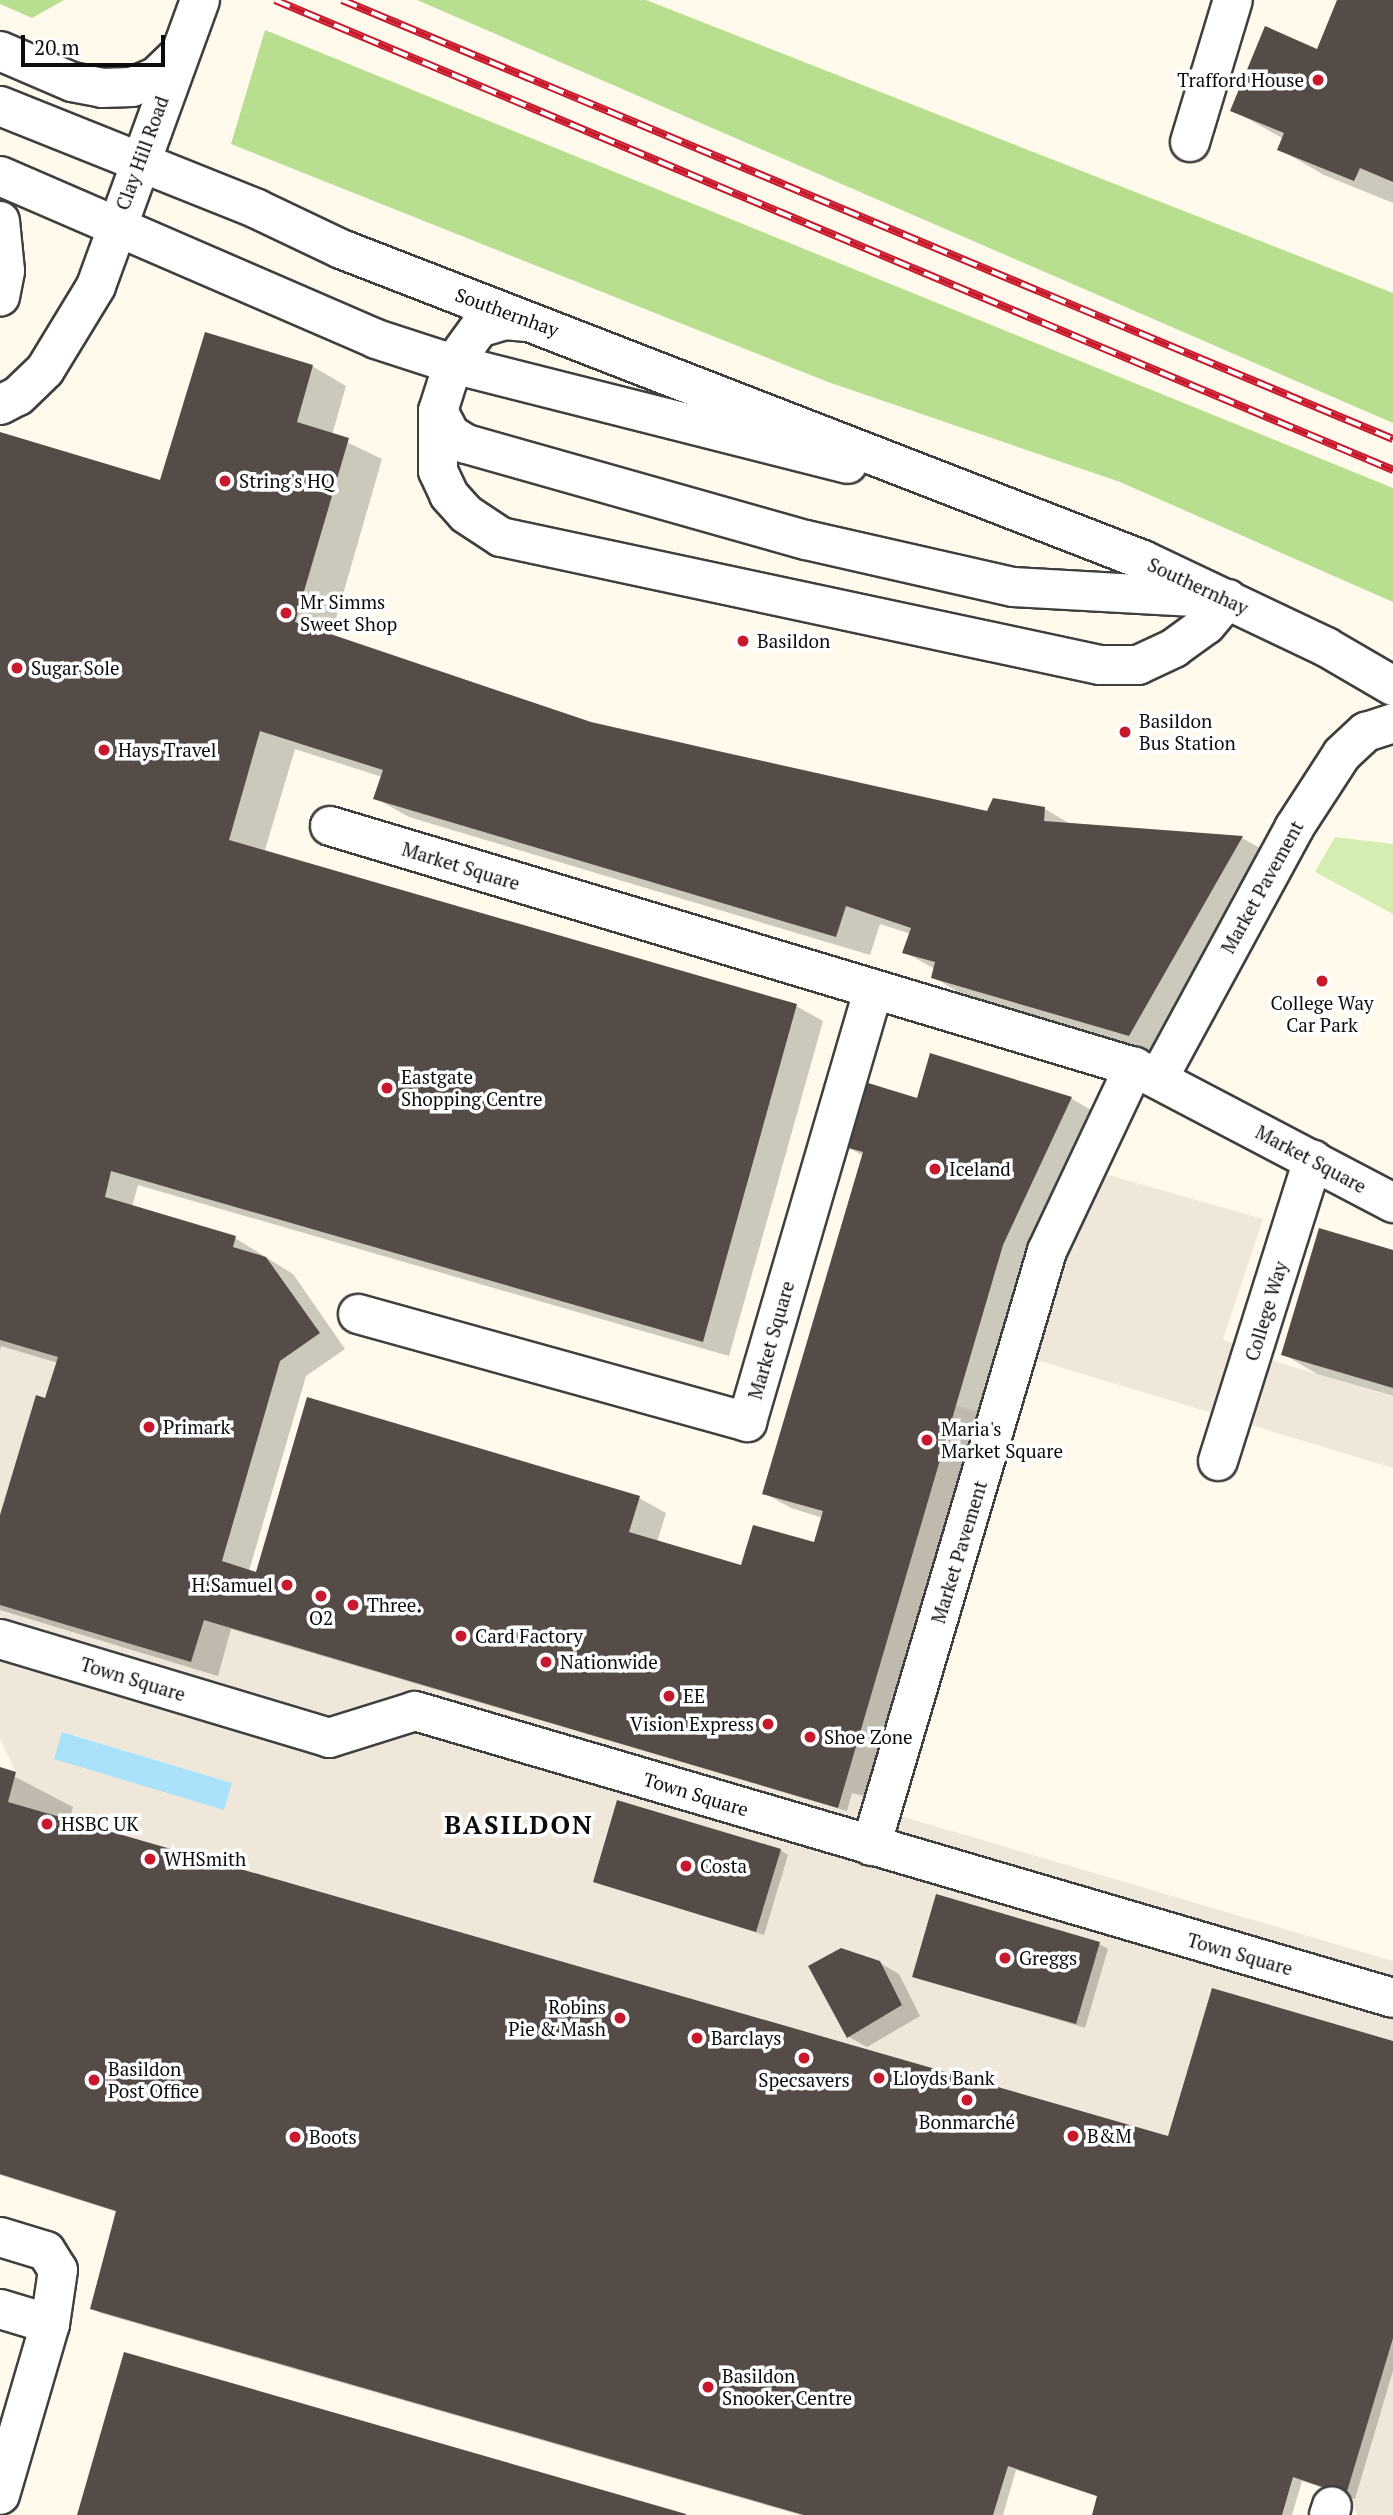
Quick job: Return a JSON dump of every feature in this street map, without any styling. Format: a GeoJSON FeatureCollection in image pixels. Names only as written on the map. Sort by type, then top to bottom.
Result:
{"type":"FeatureCollection","features":[{"type":"Feature","properties":{"kind":"street","name":"Clay Hill Road"},"geometry":{"type":"LineString","coordinates":[[0,405],[18,396],[45,370],[76,325],[96,286],[138,162],[200,0]]}},
{"type":"Feature","properties":{"kind":"street"},"geometry":{"type":"LineString","coordinates":[[1190,142],[1233,0]]}},
{"type":"Feature","properties":{"kind":"street"},"geometry":{"type":"LineString","coordinates":[[0,51],[72,82],[102,88],[132,87],[156,77],[177,57]]}},
{"type":"Feature","properties":{"kind":"street","name":"Southernhay"},"geometry":{"type":"LineString","coordinates":[[11,111],[341,249],[541,323],[996,501],[1228,599],[1326,647],[1393,686]]}},
{"type":"Feature","properties":{"kind":"street","name":"Southernhay"},"geometry":{"type":"LineString","coordinates":[[11,111],[90,163],[106,183],[114,229]]}},
{"type":"Feature","properties":{"kind":"street","name":"Southernhay"},"geometry":{"type":"LineString","coordinates":[[0,176],[114,229],[376,339],[453,364],[996,501]]}},
{"type":"Feature","properties":{"kind":"street"},"geometry":{"type":"LineString","coordinates":[[0,221],[5,271],[0,297]]}},
{"type":"Feature","properties":{"kind":"street"},"geometry":{"type":"LineString","coordinates":[[541,323],[505,320],[479,328],[453,364],[438,411],[438,471],[449,495],[466,514],[501,537],[1100,665],[1138,665],[1174,648],[1206,625],[1228,599]]}},
{"type":"Feature","properties":{"kind":"street"},"geometry":{"type":"LineString","coordinates":[[438,411],[450,434],[466,444],[701,513],[879,558],[1013,587],[1090,595],[1228,599]]}},
{"type":"Feature","properties":{"kind":"street","name":"Market Pavement"},"geometry":{"type":"LineString","coordinates":[[871,1846],[1047,1251],[1147,1072],[1294,828],[1342,754],[1366,732],[1393,723]]}},
{"type":"Feature","properties":{"kind":"street","name":"Market Square"},"geometry":{"type":"LineString","coordinates":[[330,826],[873,992],[1147,1072],[1393,1203]]}},
{"type":"Feature","properties":{"kind":"street","name":"Market Square"},"geometry":{"type":"LineString","coordinates":[[358,1314],[747,1422],[873,992]]}},
{"type":"Feature","properties":{"kind":"street","name":"College Way"},"geometry":{"type":"LineString","coordinates":[[1219,1461],[1313,1160]]}},
{"type":"Feature","properties":{"kind":"street","name":"Town Square"},"geometry":{"type":"LineString","coordinates":[[0,1639],[329,1738],[415,1711],[1393,1998]]}},
{"type":"Feature","properties":{"kind":"street"},"geometry":{"type":"LineString","coordinates":[[0,2237],[46,2251],[58,2270],[50,2324],[0,2495]]}},
{"type":"Feature","properties":{"kind":"street"},"geometry":{"type":"LineString","coordinates":[[0,2309],[50,2324]]}},
{"type":"Feature","properties":{"kind":"green space"},"geometry":{"type":"Polygon","coordinates":[[[0,0],[64,0],[32,18],[0,4],[0,0]]]}},
{"type":"Feature","properties":{"kind":"green space"},"geometry":{"type":"Polygon","coordinates":[[[417,0],[646,0],[1393,293],[1393,423],[417,0]]]}},
{"type":"Feature","properties":{"kind":"green space"},"geometry":{"type":"Polygon","coordinates":[[[265,30],[1393,488],[1393,602],[1120,482],[828,382],[231,144],[265,30]]]}},
{"type":"Feature","properties":{"kind":"green space"},"geometry":{"type":"Polygon","coordinates":[[[1335,837],[1393,844],[1393,914],[1315,872],[1335,837]]]}},
{"type":"Feature","properties":{"kind":"shaded area"},"geometry":{"type":"Polygon","coordinates":[[[1091,1170],[1263,1219],[1223,1339],[1277,1362],[1393,1397],[1393,1468],[1030,1358],[1091,1170]]]}},
{"type":"Feature","properties":{"kind":"shaded area"},"geometry":{"type":"Polygon","coordinates":[[[0,1340],[58,1357],[45,1398],[36,1396],[0,1515],[0,1340]]]}},
{"type":"Feature","properties":{"kind":"shaded area"},"geometry":{"type":"Polygon","coordinates":[[[955,1405],[1016,1424],[897,1815],[1393,1961],[1393,2041],[1212,1988],[1168,2136],[8,1802],[16,1772],[0,1739],[0,1605],[191,1662],[212,1595],[845,1784],[955,1405]],[[63,1732],[54,1758],[232,1784],[63,1732]],[[617,1800],[593,1882],[755,1931],[780,1849],[617,1800]],[[936,1895],[912,1977],[1076,2024],[1099,1942],[936,1895]],[[841,1948],[808,1967],[848,2038],[902,2005],[880,1961],[841,1948]]]}},
{"type":"Feature","properties":{"kind":"shaded area"},"geometry":{"type":"Polygon","coordinates":[[[1393,2336],[1393,2515],[1358,2515],[1346,2495],[1393,2336]]]}},
{"type":"Feature","properties":{"kind":"water"},"geometry":{"type":"Polygon","coordinates":[[[62,1732],[232,1783],[224,1810],[54,1759],[62,1732]]]}},
{"type":"Feature","properties":{"kind":"building","name":"Trafford House"},"geometry":{"type":"Polygon","coordinates":[[[1337,0],[1393,0],[1393,182],[1360,168],[1354,181],[1277,150],[1284,133],[1230,111],[1265,26],[1317,49],[1337,0]]]}},
{"type":"Feature","properties":{"kind":"building"},"geometry":{"type":"Polygon","coordinates":[[[205,332],[313,365],[297,422],[349,438],[295,622],[591,722],[718,751],[987,811],[993,798],[1045,807],[1044,821],[1243,836],[1129,1036],[931,978],[935,962],[902,953],[911,928],[846,906],[836,937],[373,799],[383,770],[260,731],[229,840],[797,1004],[703,1342],[111,1171],[105,1197],[236,1236],[233,1247],[266,1257],[320,1333],[280,1361],[222,1561],[256,1572],[307,1397],[640,1496],[629,1532],[741,1565],[753,1525],[814,1542],[823,1511],[762,1494],[863,1152],[845,1147],[865,1082],[917,1098],[930,1053],[1072,1097],[1003,1245],[838,1808],[204,1620],[191,1662],[0,1605],[0,1515],[36,1395],[45,1398],[58,1357],[0,1340],[0,432],[160,480],[205,332]]]}},
{"type":"Feature","properties":{"kind":"building"},"geometry":{"type":"Polygon","coordinates":[[[1319,1228],[1393,1250],[1393,1388],[1281,1355],[1319,1228]]]}},
{"type":"Feature","properties":{"kind":"building"},"geometry":{"type":"Polygon","coordinates":[[[0,1767],[16,1772],[8,1802],[1168,2136],[1212,1988],[1393,2041],[1393,2338],[1346,2495],[1293,2477],[1282,2515],[1092,2515],[1097,2496],[1008,2466],[993,2515],[804,2515],[90,2309],[116,2211],[0,2174],[0,1767]]]}},
{"type":"Feature","properties":{"kind":"building"},"geometry":{"type":"Polygon","coordinates":[[[617,1800],[781,1849],[756,1932],[593,1882],[617,1800]]]}},
{"type":"Feature","properties":{"kind":"building"},"geometry":{"type":"Polygon","coordinates":[[[936,1894],[1100,1942],[1076,2024],[912,1977],[936,1894]]]}},
{"type":"Feature","properties":{"kind":"building"},"geometry":{"type":"Polygon","coordinates":[[[841,1948],[880,1961],[902,2005],[847,2038],[808,1966],[841,1948]]]}},
{"type":"Feature","properties":{"kind":"building"},"geometry":{"type":"Polygon","coordinates":[[[124,2352],[686,2514],[686,2515],[77,2515],[124,2352]]]}},
{"type":"Feature","properties":{"kind":"railway"},"geometry":{"type":"LineString","coordinates":[[275,0],[1393,470]]}},
{"type":"Feature","properties":{"kind":"railway"},"geometry":{"type":"LineString","coordinates":[[342,0],[1393,439]]}},
{"type":"Feature","properties":{"kind":"place","name":"Trafford House"},"geometry":{"type":"Point","coordinates":[1318,80]}},
{"type":"Feature","properties":{"kind":"place","name":"String's HQ"},"geometry":{"type":"Point","coordinates":[225,481]}},
{"type":"Feature","properties":{"kind":"place","name":"Mr Simms Sweet Shop"},"geometry":{"type":"Point","coordinates":[286,613]}},
{"type":"Feature","properties":{"kind":"place","name":"Basildon"},"geometry":{"type":"Point","coordinates":[743,641]}},
{"type":"Feature","properties":{"kind":"place","name":"Sugar Sole"},"geometry":{"type":"Point","coordinates":[17,668]}},
{"type":"Feature","properties":{"kind":"place","name":"Basildon Bus Station"},"geometry":{"type":"Point","coordinates":[1125,732]}},
{"type":"Feature","properties":{"kind":"place","name":"Hays Travel"},"geometry":{"type":"Point","coordinates":[104,750]}},
{"type":"Feature","properties":{"kind":"place","name":"College Way Car Park"},"geometry":{"type":"Point","coordinates":[1322,981]}},
{"type":"Feature","properties":{"kind":"place","name":"Eastgate Shopping Centre"},"geometry":{"type":"Point","coordinates":[387,1088]}},
{"type":"Feature","properties":{"kind":"place","name":"Iceland"},"geometry":{"type":"Point","coordinates":[935,1169]}},
{"type":"Feature","properties":{"kind":"place","name":"Primark"},"geometry":{"type":"Point","coordinates":[149,1427]}},
{"type":"Feature","properties":{"kind":"place","name":"Maria's Market Square"},"geometry":{"type":"Point","coordinates":[927,1440]}},
{"type":"Feature","properties":{"kind":"place","name":"H.Samuel"},"geometry":{"type":"Point","coordinates":[287,1585]}},
{"type":"Feature","properties":{"kind":"place","name":"O2"},"geometry":{"type":"Point","coordinates":[321,1596]}},
{"type":"Feature","properties":{"kind":"place","name":"Three."},"geometry":{"type":"Point","coordinates":[353,1605]}},
{"type":"Feature","properties":{"kind":"place","name":"Card Factory"},"geometry":{"type":"Point","coordinates":[461,1636]}},
{"type":"Feature","properties":{"kind":"place","name":"Nationwide"},"geometry":{"type":"Point","coordinates":[546,1662]}},
{"type":"Feature","properties":{"kind":"place","name":"EE"},"geometry":{"type":"Point","coordinates":[669,1696]}},
{"type":"Feature","properties":{"kind":"place","name":"Vision Express"},"geometry":{"type":"Point","coordinates":[768,1724]}},
{"type":"Feature","properties":{"kind":"place","name":"Shoe Zone"},"geometry":{"type":"Point","coordinates":[810,1737]}},
{"type":"Feature","properties":{"kind":"place","name":"HSBC UK"},"geometry":{"type":"Point","coordinates":[47,1824]}},
{"type":"Feature","properties":{"kind":"place","name":"WHSmith"},"geometry":{"type":"Point","coordinates":[150,1859]}},
{"type":"Feature","properties":{"kind":"place","name":"Costa"},"geometry":{"type":"Point","coordinates":[686,1866]}},
{"type":"Feature","properties":{"kind":"place","name":"Greggs"},"geometry":{"type":"Point","coordinates":[1005,1958]}},
{"type":"Feature","properties":{"kind":"place","name":"Robins Pie & Mash"},"geometry":{"type":"Point","coordinates":[620,2018]}},
{"type":"Feature","properties":{"kind":"place","name":"Barclays"},"geometry":{"type":"Point","coordinates":[697,2038]}},
{"type":"Feature","properties":{"kind":"place","name":"Specsavers"},"geometry":{"type":"Point","coordinates":[804,2058]}},
{"type":"Feature","properties":{"kind":"place","name":"Lloyds Bank"},"geometry":{"type":"Point","coordinates":[879,2078]}},
{"type":"Feature","properties":{"kind":"place","name":"Basildon Post Office"},"geometry":{"type":"Point","coordinates":[94,2080]}},
{"type":"Feature","properties":{"kind":"place","name":"Bonmarché"},"geometry":{"type":"Point","coordinates":[967,2100]}},
{"type":"Feature","properties":{"kind":"place","name":"B&M"},"geometry":{"type":"Point","coordinates":[1073,2136]}},
{"type":"Feature","properties":{"kind":"place","name":"Boots"},"geometry":{"type":"Point","coordinates":[295,2137]}},
{"type":"Feature","properties":{"kind":"place","name":"Basildon Snooker Centre"},"geometry":{"type":"Point","coordinates":[708,2387]}},
{"type":"Feature","properties":{"kind":"district","name":"BASILDON"},"geometry":{"type":"Point","coordinates":[519,1825]}}]}
